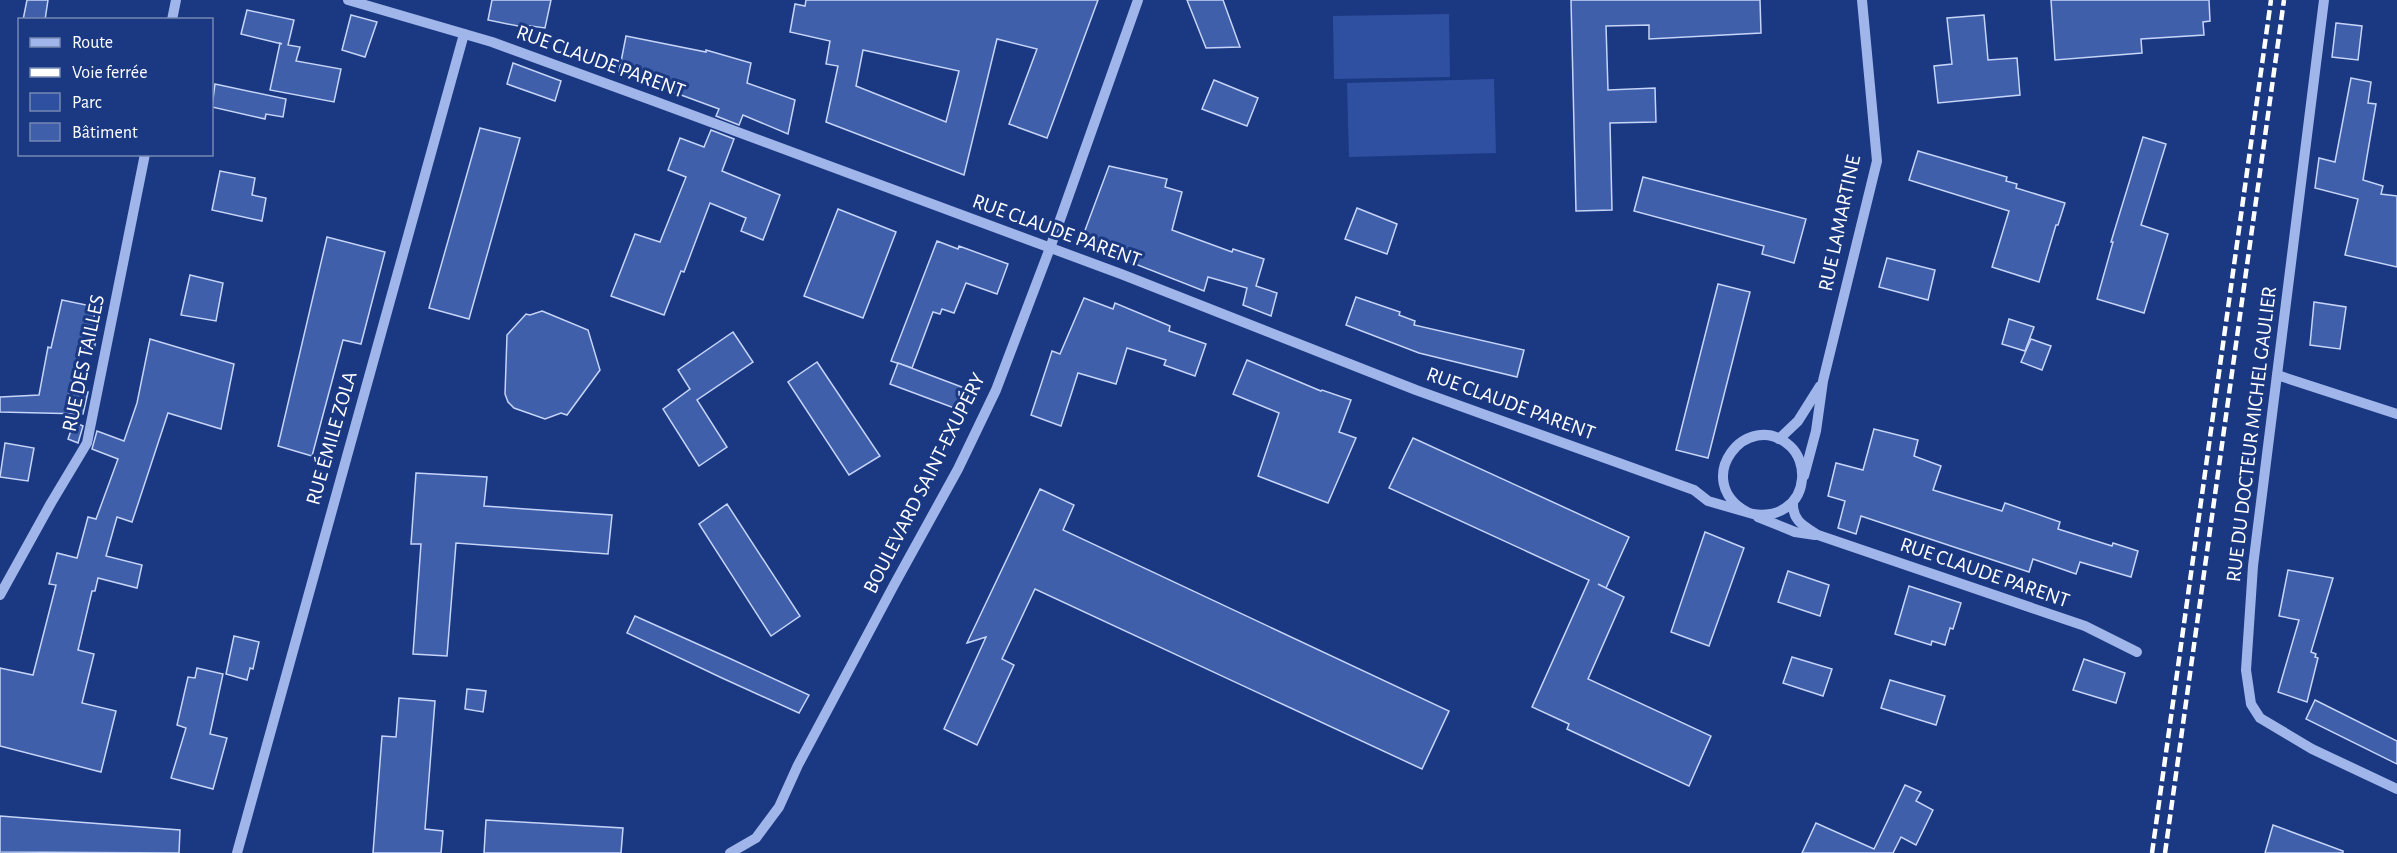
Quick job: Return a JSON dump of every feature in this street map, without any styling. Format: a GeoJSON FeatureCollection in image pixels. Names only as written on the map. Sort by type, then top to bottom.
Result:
{"type":"FeatureCollection","features":[{"type":"Feature","properties":{"kind":"street"},"geometry":{"type":"LineString","coordinates":[[172,18],[176,0]]}},
{"type":"Feature","properties":{"kind":"street","name":"RUE CLAUDE PARENT"},"geometry":{"type":"LineString","coordinates":[[348,0],[464,34],[654,101],[1163,290],[1416,390],[1694,490],[1708,501],[1750,513],[1795,532],[1818,535],[2085,626],[2137,652]]}},
{"type":"Feature","properties":{"kind":"street","name":"BOULEVARD SAINT-EXUPÉRY"},"geometry":{"type":"LineString","coordinates":[[730,853],[756,838],[779,807],[798,765],[958,469],[996,390],[1050,248],[1138,0]]}},
{"type":"Feature","properties":{"kind":"street","name":"RUE LAMARTINE"},"geometry":{"type":"LineString","coordinates":[[1802,482],[1816,431],[1823,381],[1876,161],[1862,0]]}},
{"type":"Feature","properties":{"kind":"street","name":"RUE DU DOCTEUR MICHEL GAULIER"},"geometry":{"type":"LineString","coordinates":[[2324,0],[2253,566],[2246,670],[2251,704],[2260,718],[2281,732],[2397,789]]}},
{"type":"Feature","properties":{"kind":"street","name":"RUE ÉMILE ZOLA"},"geometry":{"type":"LineString","coordinates":[[237,853],[464,34]]}},
{"type":"Feature","properties":{"kind":"street","name":"RUE DES TAILLES"},"geometry":{"type":"LineString","coordinates":[[0,595],[87,443],[145,156]]}},
{"type":"Feature","properties":{"kind":"street"},"geometry":{"type":"LineString","coordinates":[[2277,375],[2397,414]]}},
{"type":"Feature","properties":{"kind":"street","name":"RUE LAMARTINE"},"geometry":{"type":"LineString","coordinates":[[1779,439],[1798,421],[1823,381]]}},
{"type":"Feature","properties":{"kind":"street"},"geometry":{"type":"LineString","coordinates":[[1769,436],[1779,439],[1791,447],[1798,458],[1803,471],[1802,482],[1793,502],[1783,510],[1772,514],[1750,513],[1736,505],[1726,492],[1723,476],[1726,460],[1736,446],[1752,437],[1769,436]]}},
{"type":"Feature","properties":{"kind":"street","name":"RUE CLAUDE PARENT"},"geometry":{"type":"LineString","coordinates":[[1793,502],[1794,513],[1799,523],[1818,535]]}},
{"type":"Feature","properties":{"kind":"green space"},"geometry":{"type":"Polygon","coordinates":[[[1449,14],[1450,77],[1334,79],[1333,16],[1449,14]]]}},
{"type":"Feature","properties":{"kind":"green space"},"geometry":{"type":"Polygon","coordinates":[[[1494,79],[1496,153],[1349,157],[1347,83],[1494,79]]]}},
{"type":"Feature","properties":{"kind":"building"},"geometry":{"type":"Polygon","coordinates":[[[27,0],[48,0],[45,18],[23,18],[27,0]]]}},
{"type":"Feature","properties":{"kind":"building"},"geometry":{"type":"Polygon","coordinates":[[[492,0],[551,0],[545,28],[524,25],[523,27],[488,20],[492,0]]]}},
{"type":"Feature","properties":{"kind":"building"},"geometry":{"type":"Polygon","coordinates":[[[806,0],[1098,0],[1047,138],[1009,124],[1037,49],[997,39],[964,175],[826,122],[838,66],[826,64],[830,41],[790,32],[795,4],[805,6],[806,0]],[[863,50],[856,86],[946,122],[959,71],[863,50]]]}},
{"type":"Feature","properties":{"kind":"building"},"geometry":{"type":"Polygon","coordinates":[[[1187,0],[1223,0],[1240,47],[1206,48],[1187,0]]]}},
{"type":"Feature","properties":{"kind":"building"},"geometry":{"type":"Polygon","coordinates":[[[1571,0],[1760,0],[1761,33],[1649,39],[1649,25],[1606,26],[1608,90],[1655,88],[1656,122],[1610,123],[1612,210],[1576,211],[1571,0]]]}},
{"type":"Feature","properties":{"kind":"building"},"geometry":{"type":"Polygon","coordinates":[[[2051,0],[2209,0],[2210,21],[2203,22],[2204,35],[2141,39],[2142,53],[2055,60],[2051,0]]]}},
{"type":"Feature","properties":{"kind":"building"},"geometry":{"type":"Polygon","coordinates":[[[247,10],[294,20],[288,45],[300,47],[296,61],[341,69],[334,102],[270,90],[280,43],[241,34],[247,10]]]}},
{"type":"Feature","properties":{"kind":"building"},"geometry":{"type":"Polygon","coordinates":[[[351,15],[377,22],[365,57],[342,50],[351,15]]]}},
{"type":"Feature","properties":{"kind":"building"},"geometry":{"type":"Polygon","coordinates":[[[1984,15],[1988,60],[2017,58],[2020,95],[1938,103],[1934,66],[1952,64],[1947,18],[1984,15]]]}},
{"type":"Feature","properties":{"kind":"building"},"geometry":{"type":"Polygon","coordinates":[[[2336,23],[2362,26],[2358,60],[2332,57],[2336,23]]]}},
{"type":"Feature","properties":{"kind":"building"},"geometry":{"type":"Polygon","coordinates":[[[626,36],[706,52],[706,50],[751,63],[747,83],[795,100],[788,134],[743,115],[739,125],[716,116],[719,109],[662,88],[663,79],[619,72],[626,36]]]}},
{"type":"Feature","properties":{"kind":"building"},"geometry":{"type":"Polygon","coordinates":[[[513,63],[561,81],[555,101],[507,84],[513,63]]]}},
{"type":"Feature","properties":{"kind":"building"},"geometry":{"type":"Polygon","coordinates":[[[2351,78],[2371,82],[2368,103],[2376,104],[2363,180],[2383,186],[2381,194],[2397,196],[2397,267],[2345,255],[2358,199],[2315,188],[2319,158],[2335,162],[2351,78]]]}},
{"type":"Feature","properties":{"kind":"building"},"geometry":{"type":"Polygon","coordinates":[[[1214,80],[1258,98],[1247,126],[1202,109],[1214,80]]]}},
{"type":"Feature","properties":{"kind":"building"},"geometry":{"type":"Polygon","coordinates":[[[215,84],[286,99],[283,117],[266,114],[265,119],[213,107],[215,84]]]}},
{"type":"Feature","properties":{"kind":"building"},"geometry":{"type":"Polygon","coordinates":[[[480,128],[520,138],[469,319],[429,308],[480,128]]]}},
{"type":"Feature","properties":{"kind":"building"},"geometry":{"type":"Polygon","coordinates":[[[711,130],[734,139],[722,171],[780,195],[763,240],[741,231],[746,218],[710,203],[684,272],[681,271],[664,315],[611,296],[635,234],[660,242],[686,177],[668,170],[680,138],[704,147],[711,130]]]}},
{"type":"Feature","properties":{"kind":"building"},"geometry":{"type":"Polygon","coordinates":[[[2143,137],[2166,144],[2141,225],[2168,234],[2144,313],[2097,299],[2113,242],[2111,242],[2143,137]]]}},
{"type":"Feature","properties":{"kind":"building"},"geometry":{"type":"Polygon","coordinates":[[[1918,151],[2007,177],[2006,181],[2017,184],[2016,188],[2065,203],[2039,282],[1992,267],[2009,211],[1909,180],[1918,151]]]}},
{"type":"Feature","properties":{"kind":"building"},"geometry":{"type":"Polygon","coordinates":[[[1109,166],[1167,179],[1165,187],[1182,192],[1172,230],[1232,252],[1233,249],[1264,259],[1256,286],[1277,293],[1271,316],[1243,305],[1247,288],[1208,277],[1204,291],[1092,247],[1084,233],[1109,166]]]}},
{"type":"Feature","properties":{"kind":"building"},"geometry":{"type":"Polygon","coordinates":[[[220,171],[255,178],[252,195],[266,198],[262,221],[212,210],[220,171]]]}},
{"type":"Feature","properties":{"kind":"building"},"geometry":{"type":"Polygon","coordinates":[[[1643,177],[1806,219],[1794,263],[1762,254],[1764,246],[1634,211],[1643,177]]]}},
{"type":"Feature","properties":{"kind":"building"},"geometry":{"type":"Polygon","coordinates":[[[1357,208],[1397,224],[1387,254],[1345,239],[1357,208]]]}},
{"type":"Feature","properties":{"kind":"building"},"geometry":{"type":"Polygon","coordinates":[[[838,209],[896,232],[863,318],[804,296],[838,209]]]}},
{"type":"Feature","properties":{"kind":"building"},"geometry":{"type":"Polygon","coordinates":[[[327,237],[385,252],[361,344],[343,340],[312,456],[278,446],[327,237]]]}},
{"type":"Feature","properties":{"kind":"building"},"geometry":{"type":"Polygon","coordinates":[[[937,241],[958,249],[959,246],[1008,264],[997,294],[966,283],[954,313],[942,309],[940,314],[933,312],[912,368],[891,361],[937,241]]]}},
{"type":"Feature","properties":{"kind":"building"},"geometry":{"type":"Polygon","coordinates":[[[1887,258],[1935,270],[1928,300],[1879,287],[1887,258]]]}},
{"type":"Feature","properties":{"kind":"building"},"geometry":{"type":"Polygon","coordinates":[[[190,275],[223,283],[216,321],[181,315],[190,275]]]}},
{"type":"Feature","properties":{"kind":"building"},"geometry":{"type":"Polygon","coordinates":[[[1718,284],[1750,292],[1708,458],[1676,450],[1718,284]]]}},
{"type":"Feature","properties":{"kind":"building"},"geometry":{"type":"Polygon","coordinates":[[[1356,297],[1400,312],[1399,315],[1415,321],[1414,325],[1524,350],[1517,377],[1419,353],[1346,325],[1356,297]]]}},
{"type":"Feature","properties":{"kind":"building"},"geometry":{"type":"Polygon","coordinates":[[[1084,298],[1113,309],[1115,303],[1170,326],[1169,331],[1206,344],[1195,376],[1164,365],[1166,360],[1127,348],[1116,384],[1078,373],[1061,426],[1031,415],[1052,351],[1060,354],[1084,298]]]}},
{"type":"Feature","properties":{"kind":"building"},"geometry":{"type":"Polygon","coordinates":[[[62,300],[96,307],[93,322],[99,324],[94,350],[79,347],[69,393],[88,392],[83,414],[0,412],[0,397],[39,395],[48,347],[51,348],[62,300]]]}},
{"type":"Feature","properties":{"kind":"building"},"geometry":{"type":"Polygon","coordinates":[[[2314,302],[2346,307],[2340,349],[2310,345],[2314,302]]]}},
{"type":"Feature","properties":{"kind":"building"},"geometry":{"type":"Polygon","coordinates":[[[542,311],[588,330],[600,370],[567,415],[561,413],[545,419],[514,408],[508,402],[505,394],[507,335],[526,314],[542,311]]]}},
{"type":"Feature","properties":{"kind":"building"},"geometry":{"type":"Polygon","coordinates":[[[2009,319],[2034,327],[2025,351],[2002,344],[2009,319]]]}},
{"type":"Feature","properties":{"kind":"building"},"geometry":{"type":"Polygon","coordinates":[[[733,332],[753,362],[697,400],[727,447],[699,466],[663,409],[690,389],[678,370],[733,332]]]}},
{"type":"Feature","properties":{"kind":"building"},"geometry":{"type":"Polygon","coordinates":[[[150,339],[234,364],[221,429],[168,413],[132,522],[117,517],[106,556],[142,565],[137,588],[98,578],[95,591],[92,591],[78,650],[94,654],[82,703],[116,711],[101,772],[0,746],[0,668],[33,675],[56,585],[49,584],[57,553],[77,558],[88,517],[96,519],[118,459],[92,449],[97,431],[124,441],[137,403],[150,339]]]}},
{"type":"Feature","properties":{"kind":"building"},"geometry":{"type":"Polygon","coordinates":[[[2031,339],[2051,346],[2042,370],[2021,362],[2031,339]]]}},
{"type":"Feature","properties":{"kind":"building"},"geometry":{"type":"Polygon","coordinates":[[[1247,360],[1321,391],[1351,400],[1339,432],[1356,438],[1328,503],[1258,476],[1279,413],[1233,394],[1247,360]]]}},
{"type":"Feature","properties":{"kind":"building"},"geometry":{"type":"Polygon","coordinates":[[[817,362],[880,456],[849,475],[788,382],[817,362]]]}},
{"type":"Feature","properties":{"kind":"building"},"geometry":{"type":"Polygon","coordinates":[[[898,363],[967,389],[957,409],[890,384],[898,363]]]}},
{"type":"Feature","properties":{"kind":"building"},"geometry":{"type":"Polygon","coordinates":[[[74,422],[83,426],[78,443],[68,439],[74,422]]]}},
{"type":"Feature","properties":{"kind":"building"},"geometry":{"type":"Polygon","coordinates":[[[1874,429],[1918,440],[1914,456],[1941,466],[1933,490],[2002,511],[2005,503],[2060,522],[2058,529],[2112,546],[2113,543],[2138,551],[2131,577],[2080,562],[2076,574],[2033,559],[2029,572],[1861,516],[1856,534],[1838,528],[1845,501],[1828,496],[1836,463],[1863,470],[1874,429]]]}},
{"type":"Feature","properties":{"kind":"building"},"geometry":{"type":"Polygon","coordinates":[[[1413,438],[1629,537],[1606,588],[1624,597],[1588,679],[1711,736],[1689,786],[1567,729],[1569,724],[1532,707],[1589,580],[1389,488],[1413,438]]]}},
{"type":"Feature","properties":{"kind":"building"},"geometry":{"type":"Polygon","coordinates":[[[5,443],[34,448],[28,481],[0,477],[5,443]]]}},
{"type":"Feature","properties":{"kind":"building"},"geometry":{"type":"Polygon","coordinates":[[[416,473],[487,477],[484,506],[612,515],[608,554],[456,543],[447,656],[413,654],[421,544],[411,544],[416,473]]]}},
{"type":"Feature","properties":{"kind":"building"},"geometry":{"type":"Polygon","coordinates":[[[1040,489],[1074,505],[1063,530],[1449,711],[1422,769],[1035,589],[1002,659],[1014,665],[977,745],[944,729],[986,637],[967,643],[1040,489]]]}},
{"type":"Feature","properties":{"kind":"building"},"geometry":{"type":"Polygon","coordinates":[[[727,504],[800,616],[771,636],[699,524],[727,504]]]}},
{"type":"Feature","properties":{"kind":"building"},"geometry":{"type":"Polygon","coordinates":[[[1705,532],[1744,548],[1709,646],[1671,632],[1705,532]]]}},
{"type":"Feature","properties":{"kind":"building"},"geometry":{"type":"Polygon","coordinates":[[[2288,570],[2333,578],[2311,652],[2318,658],[2307,702],[2278,692],[2299,620],[2279,616],[2288,570]]]}},
{"type":"Feature","properties":{"kind":"building"},"geometry":{"type":"Polygon","coordinates":[[[1788,571],[1829,585],[1820,616],[1778,602],[1788,571]]]}},
{"type":"Feature","properties":{"kind":"building"},"geometry":{"type":"Polygon","coordinates":[[[1909,586],[1961,603],[1945,645],[1932,641],[1931,645],[1895,634],[1909,586]]]}},
{"type":"Feature","properties":{"kind":"building"},"geometry":{"type":"Polygon","coordinates":[[[635,616],[809,695],[799,713],[627,633],[635,616]]]}},
{"type":"Feature","properties":{"kind":"building"},"geometry":{"type":"Polygon","coordinates":[[[234,636],[259,642],[253,669],[250,668],[247,680],[226,674],[234,636]]]}},
{"type":"Feature","properties":{"kind":"building"},"geometry":{"type":"Polygon","coordinates":[[[1792,657],[1832,669],[1823,696],[1783,683],[1792,657]]]}},
{"type":"Feature","properties":{"kind":"building"},"geometry":{"type":"Polygon","coordinates":[[[2084,659],[2125,673],[2116,703],[2073,690],[2084,659]]]}},
{"type":"Feature","properties":{"kind":"building"},"geometry":{"type":"Polygon","coordinates":[[[197,668],[223,674],[210,734],[227,738],[213,789],[171,778],[186,728],[177,725],[188,677],[195,678],[197,668]]]}},
{"type":"Feature","properties":{"kind":"building"},"geometry":{"type":"Polygon","coordinates":[[[1890,680],[1945,696],[1936,725],[1881,708],[1890,680]]]}},
{"type":"Feature","properties":{"kind":"building"},"geometry":{"type":"Polygon","coordinates":[[[467,689],[486,691],[483,712],[465,709],[467,689]]]}},
{"type":"Feature","properties":{"kind":"building"},"geometry":{"type":"Polygon","coordinates":[[[399,698],[435,701],[425,829],[443,831],[441,853],[373,853],[382,736],[396,737],[399,698]]]}},
{"type":"Feature","properties":{"kind":"building"},"geometry":{"type":"Polygon","coordinates":[[[2315,700],[2397,741],[2397,764],[2306,719],[2315,700]]]}},
{"type":"Feature","properties":{"kind":"building"},"geometry":{"type":"Polygon","coordinates":[[[1905,785],[1921,792],[1916,801],[1933,810],[1916,845],[1901,837],[1893,853],[1802,853],[1816,823],[1874,849],[1905,785]]]}},
{"type":"Feature","properties":{"kind":"building"},"geometry":{"type":"Polygon","coordinates":[[[0,816],[180,830],[179,853],[0,852],[0,816]]]}},
{"type":"Feature","properties":{"kind":"building"},"geometry":{"type":"Polygon","coordinates":[[[486,820],[623,828],[621,853],[484,853],[486,820]]]}},
{"type":"Feature","properties":{"kind":"building"},"geometry":{"type":"Polygon","coordinates":[[[2273,825],[2343,851],[2343,853],[2265,853],[2273,825]]]}},
{"type":"Feature","properties":{"kind":"railway"},"geometry":{"type":"LineString","coordinates":[[2152,853],[2271,0]]}},
{"type":"Feature","properties":{"kind":"railway"},"geometry":{"type":"LineString","coordinates":[[2165,853],[2284,0]]}}]}
